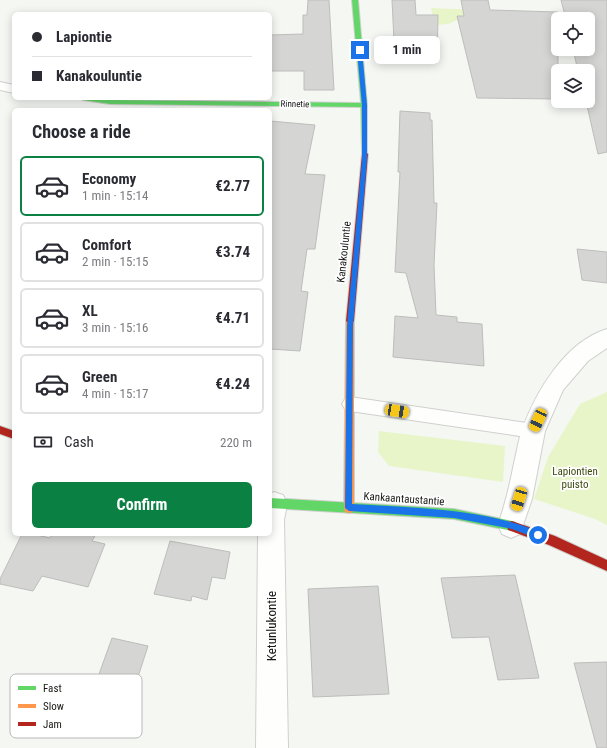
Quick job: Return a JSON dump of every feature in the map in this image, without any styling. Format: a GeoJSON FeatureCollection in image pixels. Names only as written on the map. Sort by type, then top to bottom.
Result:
{"type":"FeatureCollection","features":[{"type":"Feature","properties":{"kind":"street","name":"Kanakouluntie"},"geometry":{"type":"LineString","coordinates":[[349,508],[350,326],[365,160],[364,105],[355,0]]}},
{"type":"Feature","properties":{"kind":"street"},"geometry":{"type":"LineString","coordinates":[[0,86],[12,89]]}},
{"type":"Feature","properties":{"kind":"street","name":"Rinnetie"},"geometry":{"type":"LineString","coordinates":[[96,100],[110,102],[364,105]]}},
{"type":"Feature","properties":{"kind":"street"},"geometry":{"type":"LineString","coordinates":[[512,525],[533,432],[555,384],[580,355],[607,337]]}},
{"type":"Feature","properties":{"kind":"street"},"geometry":{"type":"LineString","coordinates":[[0,430],[12,434]]}},
{"type":"Feature","properties":{"kind":"street","name":"Kankaantaustantie"},"geometry":{"type":"LineString","coordinates":[[272,503],[454,514],[512,525],[552,540],[607,566]]}},
{"type":"Feature","properties":{"kind":"street","name":"Ketunlukontie"},"geometry":{"type":"LineString","coordinates":[[271,536],[272,748]]}},
{"type":"Feature","properties":{"kind":"lane"},"geometry":{"type":"LineString","coordinates":[[350,404],[533,432]]}},
{"type":"Feature","properties":{"kind":"green space"},"geometry":{"type":"Polygon","coordinates":[[[431,8],[482,10],[448,24],[435,25],[431,8]]]}},
{"type":"Feature","properties":{"kind":"green space","name":"Lapiontien puisto"},"geometry":{"type":"Polygon","coordinates":[[[607,392],[607,525],[595,519],[534,499],[548,457],[580,404],[607,392]]]}},
{"type":"Feature","properties":{"kind":"green space"},"geometry":{"type":"Polygon","coordinates":[[[379,431],[505,446],[503,482],[389,466],[378,452],[379,431]]]}},
{"type":"Feature","properties":{"kind":"building"},"geometry":{"type":"Polygon","coordinates":[[[308,0],[329,0],[334,90],[304,90],[304,71],[272,71],[272,35],[303,34],[303,15],[307,15],[308,0]]]}},
{"type":"Feature","properties":{"kind":"building"},"geometry":{"type":"Polygon","coordinates":[[[392,0],[415,0],[416,15],[438,15],[437,63],[395,62],[392,0]]]}},
{"type":"Feature","properties":{"kind":"building"},"geometry":{"type":"Polygon","coordinates":[[[461,0],[488,0],[490,10],[558,12],[551,12],[551,56],[558,56],[558,64],[551,64],[551,99],[477,98],[457,16],[464,16],[461,0]]]}},
{"type":"Feature","properties":{"kind":"building"},"geometry":{"type":"Polygon","coordinates":[[[561,0],[607,0],[607,152],[598,154],[588,108],[595,108],[595,64],[576,64],[575,56],[595,56],[595,12],[564,12],[561,0]]]}},
{"type":"Feature","properties":{"kind":"building"},"geometry":{"type":"Polygon","coordinates":[[[400,111],[430,113],[430,120],[432,120],[434,203],[437,203],[434,265],[436,315],[457,317],[457,322],[482,324],[484,366],[393,357],[395,316],[418,318],[406,273],[395,272],[400,172],[398,172],[400,111]]]}},
{"type":"Feature","properties":{"kind":"building"},"geometry":{"type":"Polygon","coordinates":[[[272,121],[315,125],[305,174],[325,175],[315,249],[307,249],[301,291],[308,292],[300,351],[272,349],[272,121]]]}},
{"type":"Feature","properties":{"kind":"building"},"geometry":{"type":"Polygon","coordinates":[[[577,249],[607,252],[607,283],[582,280],[577,249]]]}},
{"type":"Feature","properties":{"kind":"building"},"geometry":{"type":"Polygon","coordinates":[[[21,536],[41,536],[50,538],[51,536],[95,536],[92,541],[105,544],[88,587],[42,576],[33,591],[0,584],[0,579],[21,536]]]}},
{"type":"Feature","properties":{"kind":"building"},"geometry":{"type":"Polygon","coordinates":[[[170,541],[230,552],[225,579],[212,577],[207,600],[192,596],[191,601],[154,594],[170,541]]]}},
{"type":"Feature","properties":{"kind":"building"},"geometry":{"type":"Polygon","coordinates":[[[515,575],[539,678],[498,680],[489,637],[452,638],[441,578],[515,575]]]}},
{"type":"Feature","properties":{"kind":"building"},"geometry":{"type":"Polygon","coordinates":[[[378,586],[389,694],[313,697],[308,589],[378,586]]]}},
{"type":"Feature","properties":{"kind":"building"},"geometry":{"type":"Polygon","coordinates":[[[112,638],[148,646],[139,674],[99,674],[112,638]]]}},
{"type":"Feature","properties":{"kind":"building"},"geometry":{"type":"Polygon","coordinates":[[[607,662],[607,748],[597,748],[574,663],[607,662]]]}},
{"type":"Feature","properties":{"kind":"traffic: fast"},"geometry":{"type":"LineString","coordinates":[[355,0],[364,105],[365,154]]}},
{"type":"Feature","properties":{"kind":"traffic: fast"},"geometry":{"type":"LineString","coordinates":[[96,100],[110,102],[364,105]]}},
{"type":"Feature","properties":{"kind":"traffic: fast"},"geometry":{"type":"LineString","coordinates":[[272,503],[454,514],[512,526]]}},
{"type":"Feature","properties":{"kind":"traffic: slow"},"geometry":{"type":"LineString","coordinates":[[349,508],[350,321]]}},
{"type":"Feature","properties":{"kind":"traffic: jam"},"geometry":{"type":"LineString","coordinates":[[350,321],[365,154]]}},
{"type":"Feature","properties":{"kind":"traffic: jam"},"geometry":{"type":"LineString","coordinates":[[0,430],[12,434]]}},
{"type":"Feature","properties":{"kind":"traffic: jam"},"geometry":{"type":"LineString","coordinates":[[512,526],[551,540],[607,566]]}},
{"type":"Feature","properties":{"kind":"route"},"geometry":{"type":"LineString","coordinates":[[360,50],[364,105],[365,160],[350,326],[349,508],[454,514],[512,525],[538,535]]}}]}
